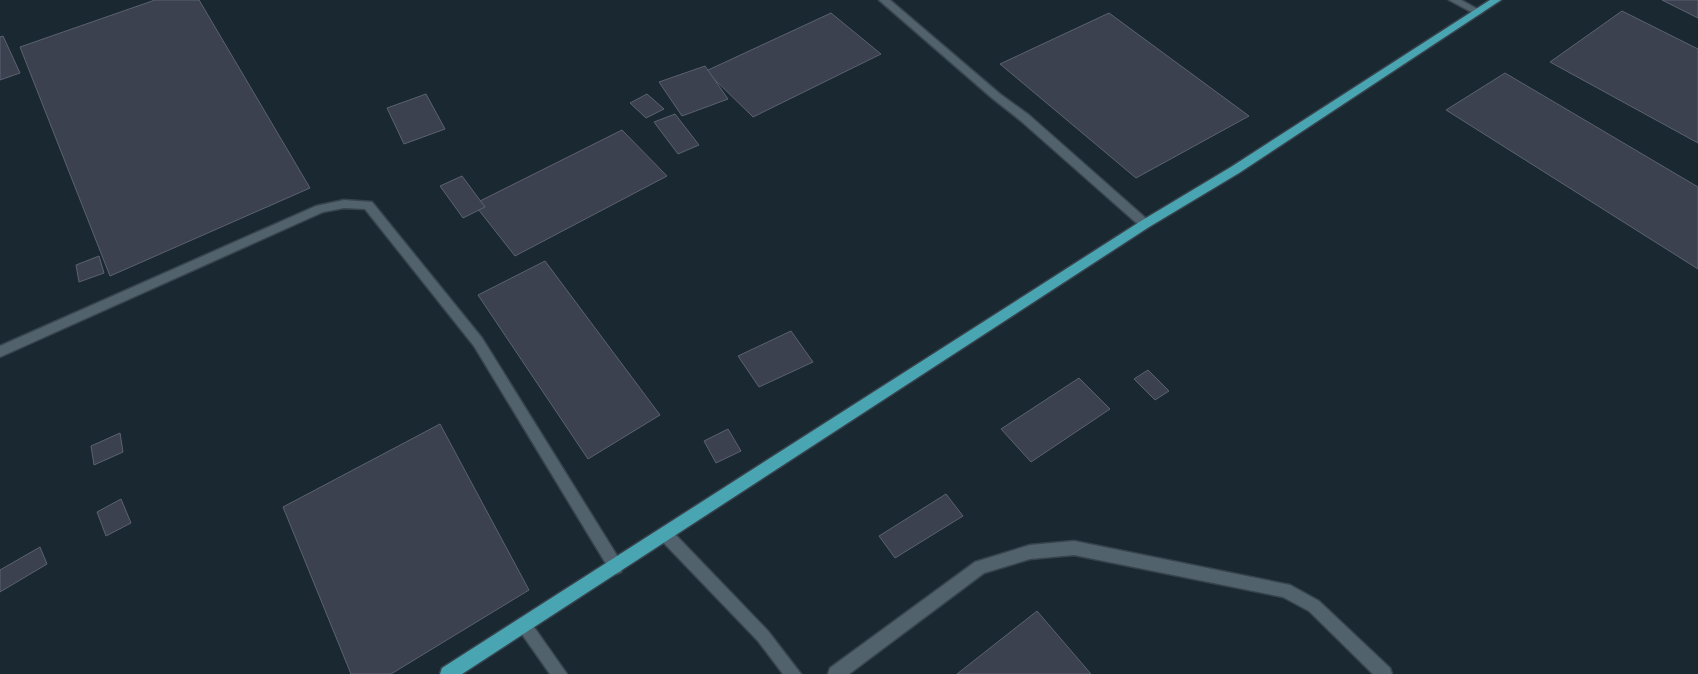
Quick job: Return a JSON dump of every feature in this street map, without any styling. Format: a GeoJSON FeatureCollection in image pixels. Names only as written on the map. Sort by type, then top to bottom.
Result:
{"type":"FeatureCollection","features":[{"type":"Feature","properties":{"kind":"main road"},"geometry":{"type":"LineString","coordinates":[[448,674],[1145,224],[1235,170],[1496,0]]}},
{"type":"Feature","properties":{"kind":"street"},"geometry":{"type":"LineString","coordinates":[[884,0],[996,96],[1025,118],[1145,224]]}},
{"type":"Feature","properties":{"kind":"street"},"geometry":{"type":"LineString","coordinates":[[1454,0],[1478,12]]}},
{"type":"Feature","properties":{"kind":"street"},"geometry":{"type":"LineString","coordinates":[[0,352],[320,209],[352,202],[368,205],[478,342],[616,567]]}},
{"type":"Feature","properties":{"kind":"street"},"geometry":{"type":"LineString","coordinates":[[666,535],[763,636],[793,674]]}},
{"type":"Feature","properties":{"kind":"street"},"geometry":{"type":"LineString","coordinates":[[836,674],[980,567],[1030,552],[1074,548],[1285,590],[1314,606],[1384,674]]}},
{"type":"Feature","properties":{"kind":"street"},"geometry":{"type":"LineString","coordinates":[[524,625],[560,674]]}},
{"type":"Feature","properties":{"kind":"building"},"geometry":{"type":"Polygon","coordinates":[[[155,0],[199,0],[310,188],[110,276],[20,47],[155,0]]]}},
{"type":"Feature","properties":{"kind":"building"},"geometry":{"type":"Polygon","coordinates":[[[1662,0],[1698,0],[1698,18],[1662,0]]]}},
{"type":"Feature","properties":{"kind":"building"},"geometry":{"type":"Polygon","coordinates":[[[1622,11],[1698,49],[1698,143],[1550,62],[1622,11]]]}},
{"type":"Feature","properties":{"kind":"building"},"geometry":{"type":"Polygon","coordinates":[[[831,13],[881,54],[753,117],[706,71],[831,13]]]}},
{"type":"Feature","properties":{"kind":"building"},"geometry":{"type":"Polygon","coordinates":[[[1109,13],[1249,116],[1136,178],[1000,64],[1109,13]]]}},
{"type":"Feature","properties":{"kind":"building"},"geometry":{"type":"Polygon","coordinates":[[[3,36],[20,73],[0,80],[0,37],[3,36]]]}},
{"type":"Feature","properties":{"kind":"building"},"geometry":{"type":"Polygon","coordinates":[[[705,66],[728,99],[682,116],[659,82],[705,66]]]}},
{"type":"Feature","properties":{"kind":"building"},"geometry":{"type":"Polygon","coordinates":[[[1505,73],[1698,187],[1698,269],[1446,110],[1505,73]]]}},
{"type":"Feature","properties":{"kind":"building"},"geometry":{"type":"Polygon","coordinates":[[[426,94],[445,129],[404,144],[387,108],[426,94]]]}},
{"type":"Feature","properties":{"kind":"building"},"geometry":{"type":"Polygon","coordinates":[[[647,94],[664,109],[646,118],[630,103],[647,94]]]}},
{"type":"Feature","properties":{"kind":"building"},"geometry":{"type":"Polygon","coordinates":[[[675,114],[699,145],[678,154],[654,122],[675,114]]]}},
{"type":"Feature","properties":{"kind":"building"},"geometry":{"type":"Polygon","coordinates":[[[622,130],[667,176],[515,256],[474,204],[622,130]]]}},
{"type":"Feature","properties":{"kind":"building"},"geometry":{"type":"Polygon","coordinates":[[[462,176],[485,207],[463,218],[440,186],[462,176]]]}},
{"type":"Feature","properties":{"kind":"building"},"geometry":{"type":"Polygon","coordinates":[[[99,256],[104,273],[79,282],[76,265],[99,256]]]}},
{"type":"Feature","properties":{"kind":"building"},"geometry":{"type":"Polygon","coordinates":[[[545,261],[660,415],[588,459],[478,295],[545,261]]]}},
{"type":"Feature","properties":{"kind":"building"},"geometry":{"type":"Polygon","coordinates":[[[791,331],[813,362],[759,387],[738,356],[791,331]]]}},
{"type":"Feature","properties":{"kind":"building"},"geometry":{"type":"Polygon","coordinates":[[[1148,370],[1169,391],[1155,400],[1134,379],[1148,370]]]}},
{"type":"Feature","properties":{"kind":"building"},"geometry":{"type":"Polygon","coordinates":[[[1079,378],[1110,409],[1031,462],[1001,429],[1079,378]]]}},
{"type":"Feature","properties":{"kind":"building"},"geometry":{"type":"Polygon","coordinates":[[[440,424],[529,590],[391,674],[351,674],[283,507],[440,424]]]}},
{"type":"Feature","properties":{"kind":"building"},"geometry":{"type":"Polygon","coordinates":[[[728,429],[741,451],[716,463],[704,441],[728,429]]]}},
{"type":"Feature","properties":{"kind":"building"},"geometry":{"type":"Polygon","coordinates":[[[120,433],[123,452],[94,465],[91,446],[120,433]]]}},
{"type":"Feature","properties":{"kind":"building"},"geometry":{"type":"Polygon","coordinates":[[[946,494],[963,516],[895,558],[879,536],[946,494]]]}},
{"type":"Feature","properties":{"kind":"building"},"geometry":{"type":"Polygon","coordinates":[[[121,499],[131,523],[106,536],[97,512],[121,499]]]}},
{"type":"Feature","properties":{"kind":"building"},"geometry":{"type":"Polygon","coordinates":[[[40,547],[47,564],[0,592],[0,570],[40,547]]]}},
{"type":"Feature","properties":{"kind":"building"},"geometry":{"type":"Polygon","coordinates":[[[1037,611],[1091,674],[957,674],[1037,611]]]}}]}
